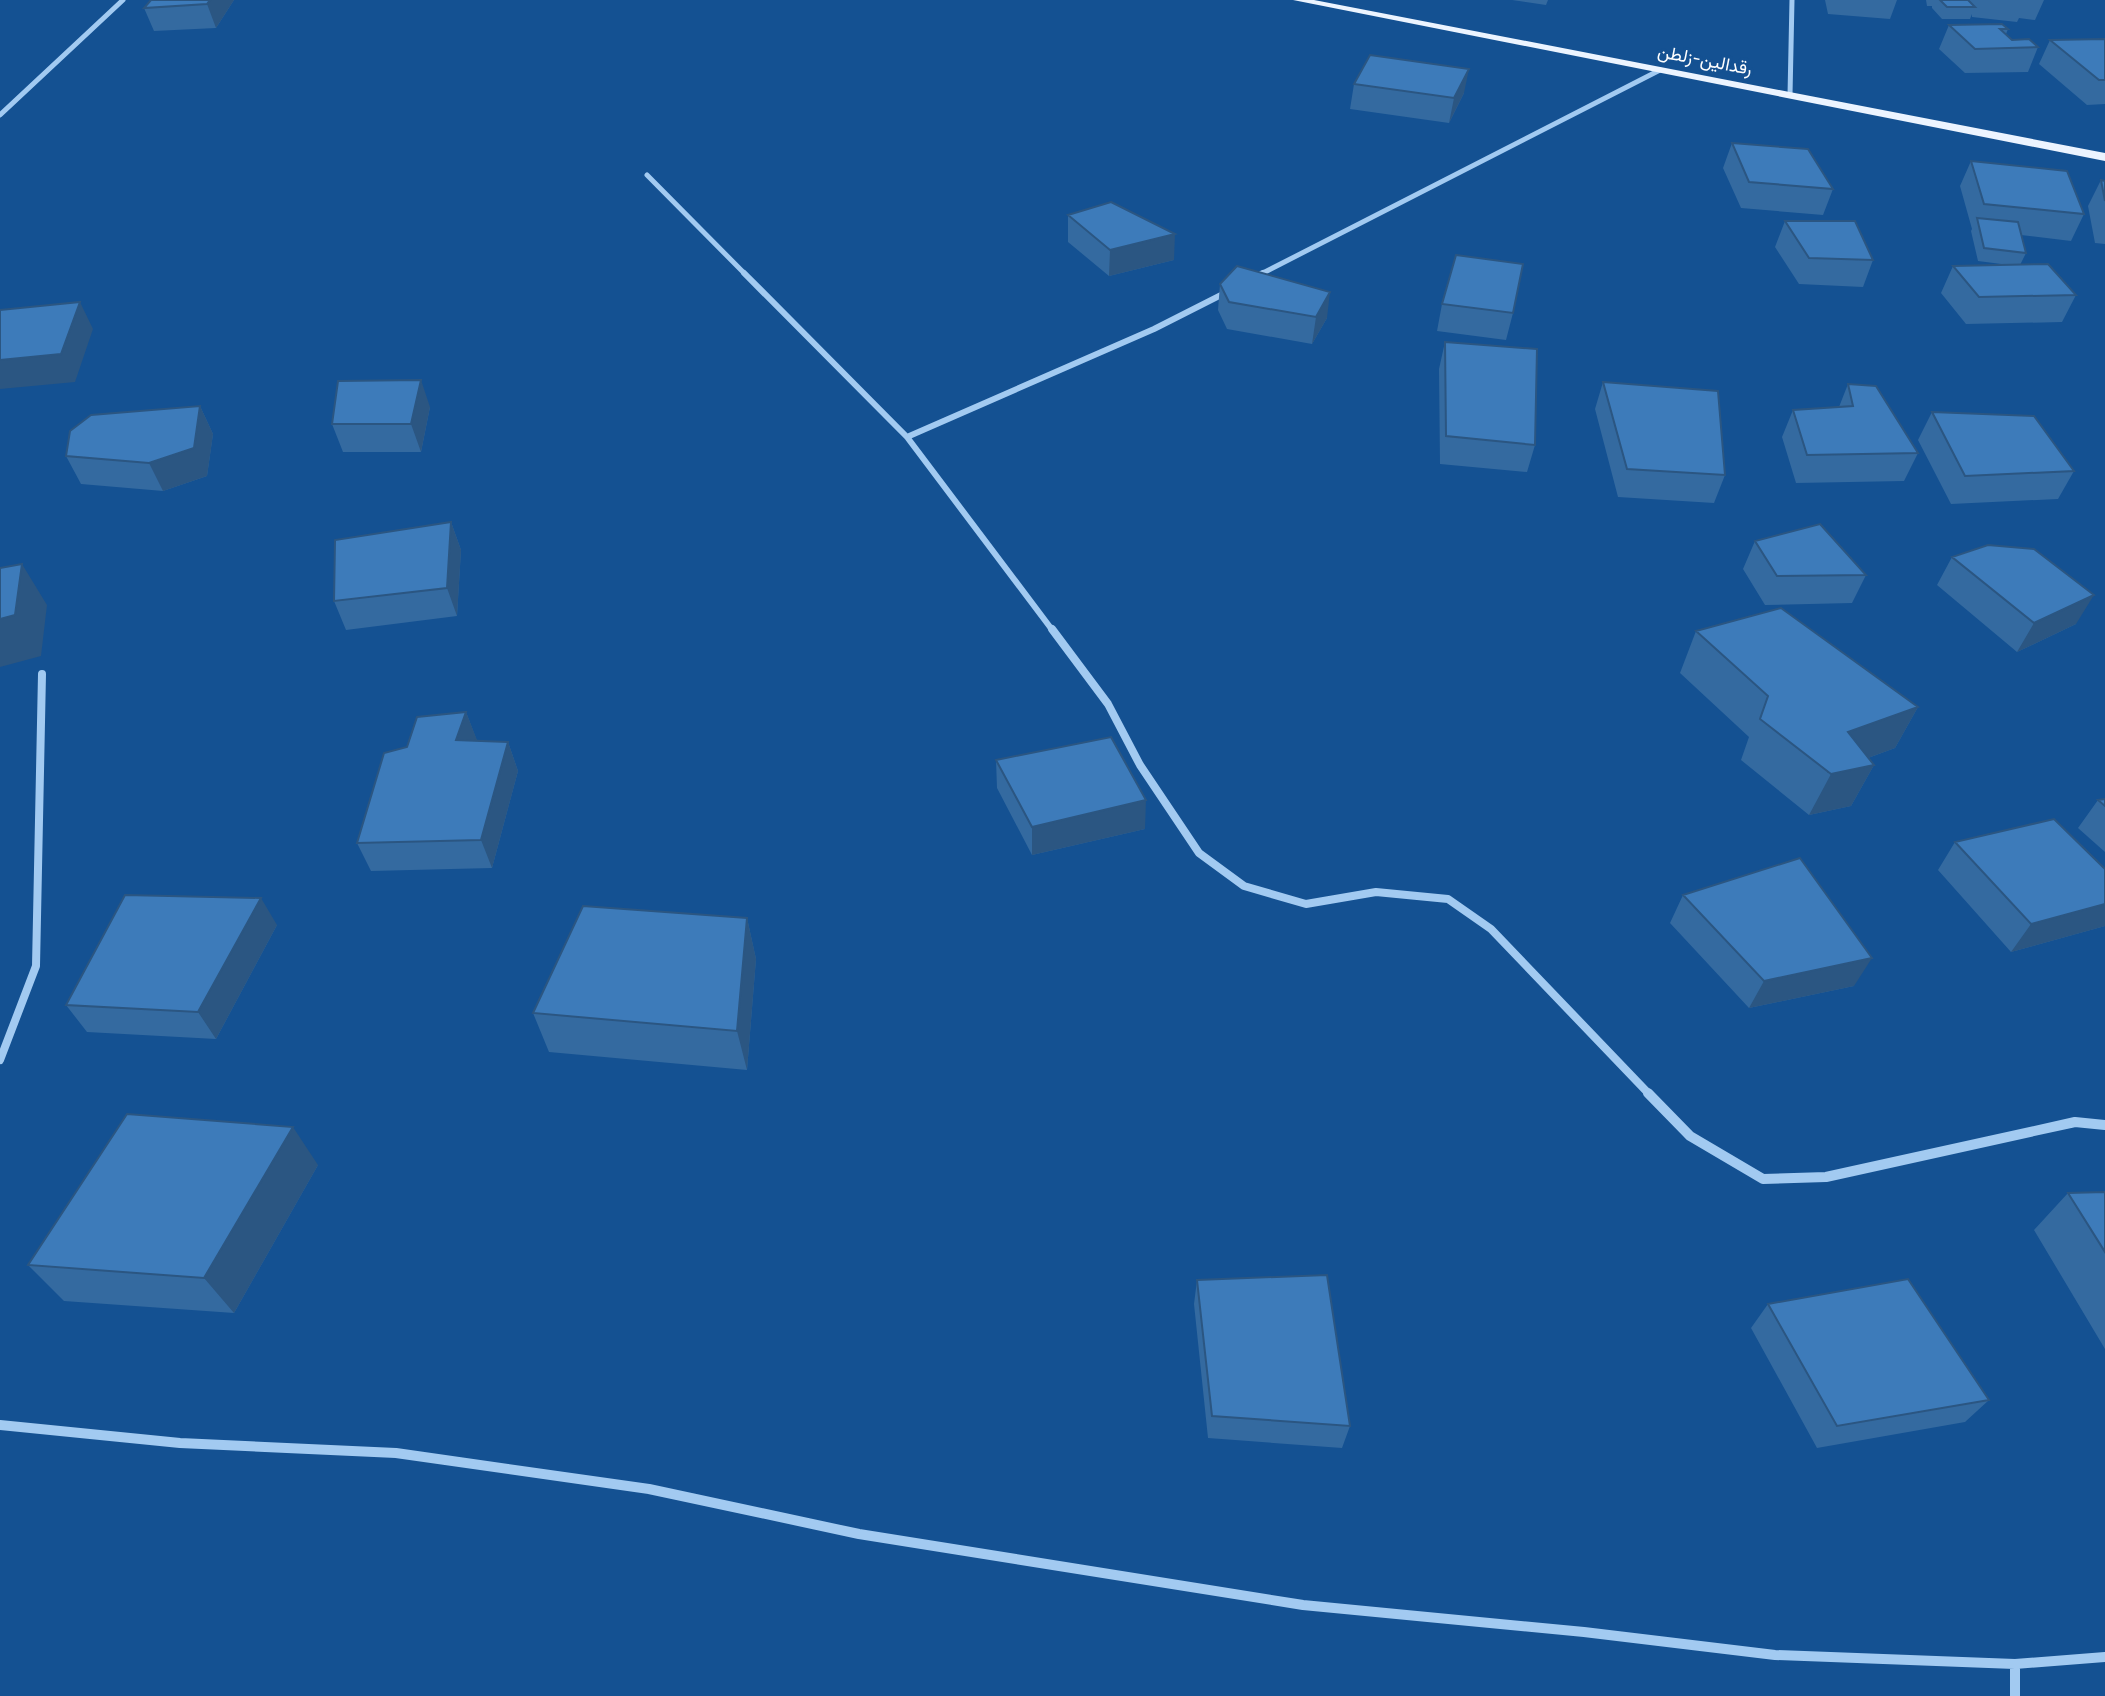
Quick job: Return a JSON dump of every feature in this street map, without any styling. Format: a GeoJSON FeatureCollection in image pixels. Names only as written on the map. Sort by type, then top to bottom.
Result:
{"type":"FeatureCollection","features":[{"type":"Feature","properties":{"kind":"main road","name":"رقدالين-زلطن"},"geometry":{"type":"LineString","coordinates":[[1298,0],[2105,157]]}},
{"type":"Feature","properties":{"kind":"street"},"geometry":{"type":"LineString","coordinates":[[0,115],[123,0]]}},
{"type":"Feature","properties":{"kind":"street"},"geometry":{"type":"LineString","coordinates":[[1790,95],[1792,0]]}},
{"type":"Feature","properties":{"kind":"street"},"geometry":{"type":"LineString","coordinates":[[1252,279],[1660,70]]}},
{"type":"Feature","properties":{"kind":"street"},"geometry":{"type":"LineString","coordinates":[[647,175],[907,437],[1108,704],[1140,765],[1199,853],[1244,886],[1306,904],[1376,892],[1448,899],[1491,929],[1690,1136],[1763,1179],[1826,1177],[2075,1122],[2105,1125]]}},
{"type":"Feature","properties":{"kind":"street"},"geometry":{"type":"LineString","coordinates":[[907,437],[1154,329],[1238,286]]}},
{"type":"Feature","properties":{"kind":"street"},"geometry":{"type":"LineString","coordinates":[[0,1060],[36,966],[42,674]]}},
{"type":"Feature","properties":{"kind":"street"},"geometry":{"type":"LineString","coordinates":[[0,1425],[180,1443],[396,1453],[649,1489],[859,1534],[1303,1605],[1584,1632],[1775,1655],[2015,1664],[2105,1657]]}},
{"type":"Feature","properties":{"kind":"street"},"geometry":{"type":"LineString","coordinates":[[2015,1664],[2015,1696]]}},
{"type":"Feature","properties":{"kind":"building"},"geometry":{"type":"Polygon","coordinates":[[[151,0],[210,0],[207,4],[144,8],[151,0]]]}},
{"type":"Feature","properties":{"kind":"building"},"geometry":{"type":"Polygon","coordinates":[[[1940,0],[1968,0],[1975,7],[1947,7],[1940,0]]]}},
{"type":"Feature","properties":{"kind":"building"},"geometry":{"type":"Polygon","coordinates":[[[2002,24],[2008,29],[2000,29],[2012,40],[2029,39],[2038,47],[1975,49],[1949,25],[2002,24]]]}},
{"type":"Feature","properties":{"kind":"building"},"geometry":{"type":"Polygon","coordinates":[[[2105,39],[2105,80],[2099,80],[2050,40],[2105,39]]]}},
{"type":"Feature","properties":{"kind":"building"},"geometry":{"type":"Polygon","coordinates":[[[1370,55],[1469,69],[1454,98],[1354,84],[1370,55]]]}},
{"type":"Feature","properties":{"kind":"building"},"geometry":{"type":"Polygon","coordinates":[[[1732,143],[1808,149],[1833,189],[1749,182],[1732,143]]]}},
{"type":"Feature","properties":{"kind":"building"},"geometry":{"type":"Polygon","coordinates":[[[1971,161],[2067,171],[2084,214],[1984,204],[1971,161]]]}},
{"type":"Feature","properties":{"kind":"building"},"geometry":{"type":"Polygon","coordinates":[[[1111,202],[1175,234],[1110,250],[1068,215],[1111,202]]]}},
{"type":"Feature","properties":{"kind":"building"},"geometry":{"type":"Polygon","coordinates":[[[1977,218],[2018,222],[2026,253],[1984,248],[1977,218]]]}},
{"type":"Feature","properties":{"kind":"building"},"geometry":{"type":"Polygon","coordinates":[[[1785,221],[1855,221],[1873,260],[1809,258],[1785,221]]]}},
{"type":"Feature","properties":{"kind":"building"},"geometry":{"type":"Polygon","coordinates":[[[1456,255],[1523,264],[1513,313],[1442,304],[1456,255]]]}},
{"type":"Feature","properties":{"kind":"building"},"geometry":{"type":"Polygon","coordinates":[[[2048,264],[2076,295],[1979,297],[1953,266],[2048,264]]]}},
{"type":"Feature","properties":{"kind":"building"},"geometry":{"type":"Polygon","coordinates":[[[1237,266],[1330,292],[1316,317],[1229,302],[1220,284],[1237,266]]]}},
{"type":"Feature","properties":{"kind":"building"},"geometry":{"type":"Polygon","coordinates":[[[80,302],[61,354],[0,360],[0,310],[80,302]]]}},
{"type":"Feature","properties":{"kind":"building"},"geometry":{"type":"Polygon","coordinates":[[[1445,342],[1537,349],[1535,445],[1446,436],[1445,342]]]}},
{"type":"Feature","properties":{"kind":"building"},"geometry":{"type":"Polygon","coordinates":[[[421,380],[411,424],[332,424],[338,381],[421,380]]]}},
{"type":"Feature","properties":{"kind":"building"},"geometry":{"type":"Polygon","coordinates":[[[1603,382],[1718,391],[1725,475],[1627,469],[1603,382]]]}},
{"type":"Feature","properties":{"kind":"building"},"geometry":{"type":"Polygon","coordinates":[[[1848,384],[1876,386],[1918,453],[1807,455],[1793,410],[1853,406],[1848,384]]]}},
{"type":"Feature","properties":{"kind":"building"},"geometry":{"type":"Polygon","coordinates":[[[200,406],[194,448],[149,463],[66,456],[70,431],[91,415],[200,406]]]}},
{"type":"Feature","properties":{"kind":"building"},"geometry":{"type":"Polygon","coordinates":[[[1932,412],[2034,416],[2074,471],[1965,476],[1932,412]]]}},
{"type":"Feature","properties":{"kind":"building"},"geometry":{"type":"Polygon","coordinates":[[[451,522],[447,588],[334,601],[335,540],[451,522]]]}},
{"type":"Feature","properties":{"kind":"building"},"geometry":{"type":"Polygon","coordinates":[[[1820,524],[1866,575],[1777,576],[1755,541],[1820,524]]]}},
{"type":"Feature","properties":{"kind":"building"},"geometry":{"type":"Polygon","coordinates":[[[1988,545],[2034,549],[2094,595],[2034,623],[1952,557],[1988,545]]]}},
{"type":"Feature","properties":{"kind":"building"},"geometry":{"type":"Polygon","coordinates":[[[22,564],[15,615],[0,619],[0,568],[22,564]]]}},
{"type":"Feature","properties":{"kind":"building"},"geometry":{"type":"Polygon","coordinates":[[[1781,608],[1918,707],[1848,732],[1874,765],[1831,774],[1760,719],[1768,696],[1696,631],[1781,608]]]}},
{"type":"Feature","properties":{"kind":"building"},"geometry":{"type":"Polygon","coordinates":[[[466,712],[456,740],[508,742],[481,840],[357,843],[384,753],[407,747],[417,717],[466,712]]]}},
{"type":"Feature","properties":{"kind":"building"},"geometry":{"type":"Polygon","coordinates":[[[1111,737],[1146,800],[1032,827],[996,760],[1111,737]]]}},
{"type":"Feature","properties":{"kind":"building"},"geometry":{"type":"Polygon","coordinates":[[[2054,819],[2105,869],[2105,904],[2031,924],[1955,842],[2054,819]]]}},
{"type":"Feature","properties":{"kind":"building"},"geometry":{"type":"Polygon","coordinates":[[[1800,858],[1872,958],[1764,981],[1683,895],[1800,858]]]}},
{"type":"Feature","properties":{"kind":"building"},"geometry":{"type":"Polygon","coordinates":[[[125,895],[261,898],[198,1012],[66,1005],[125,895]]]}},
{"type":"Feature","properties":{"kind":"building"},"geometry":{"type":"Polygon","coordinates":[[[583,906],[747,918],[737,1031],[533,1013],[583,906]]]}},
{"type":"Feature","properties":{"kind":"building"},"geometry":{"type":"Polygon","coordinates":[[[127,1114],[293,1127],[204,1278],[28,1265],[127,1114]]]}},
{"type":"Feature","properties":{"kind":"building"},"geometry":{"type":"Polygon","coordinates":[[[2105,1192],[2105,1252],[2068,1193],[2105,1192]]]}},
{"type":"Feature","properties":{"kind":"building"},"geometry":{"type":"Polygon","coordinates":[[[1327,1275],[1350,1426],[1212,1416],[1197,1280],[1327,1275]]]}},
{"type":"Feature","properties":{"kind":"building"},"geometry":{"type":"Polygon","coordinates":[[[1908,1279],[1989,1400],[1837,1426],[1768,1304],[1908,1279]]]}}]}
